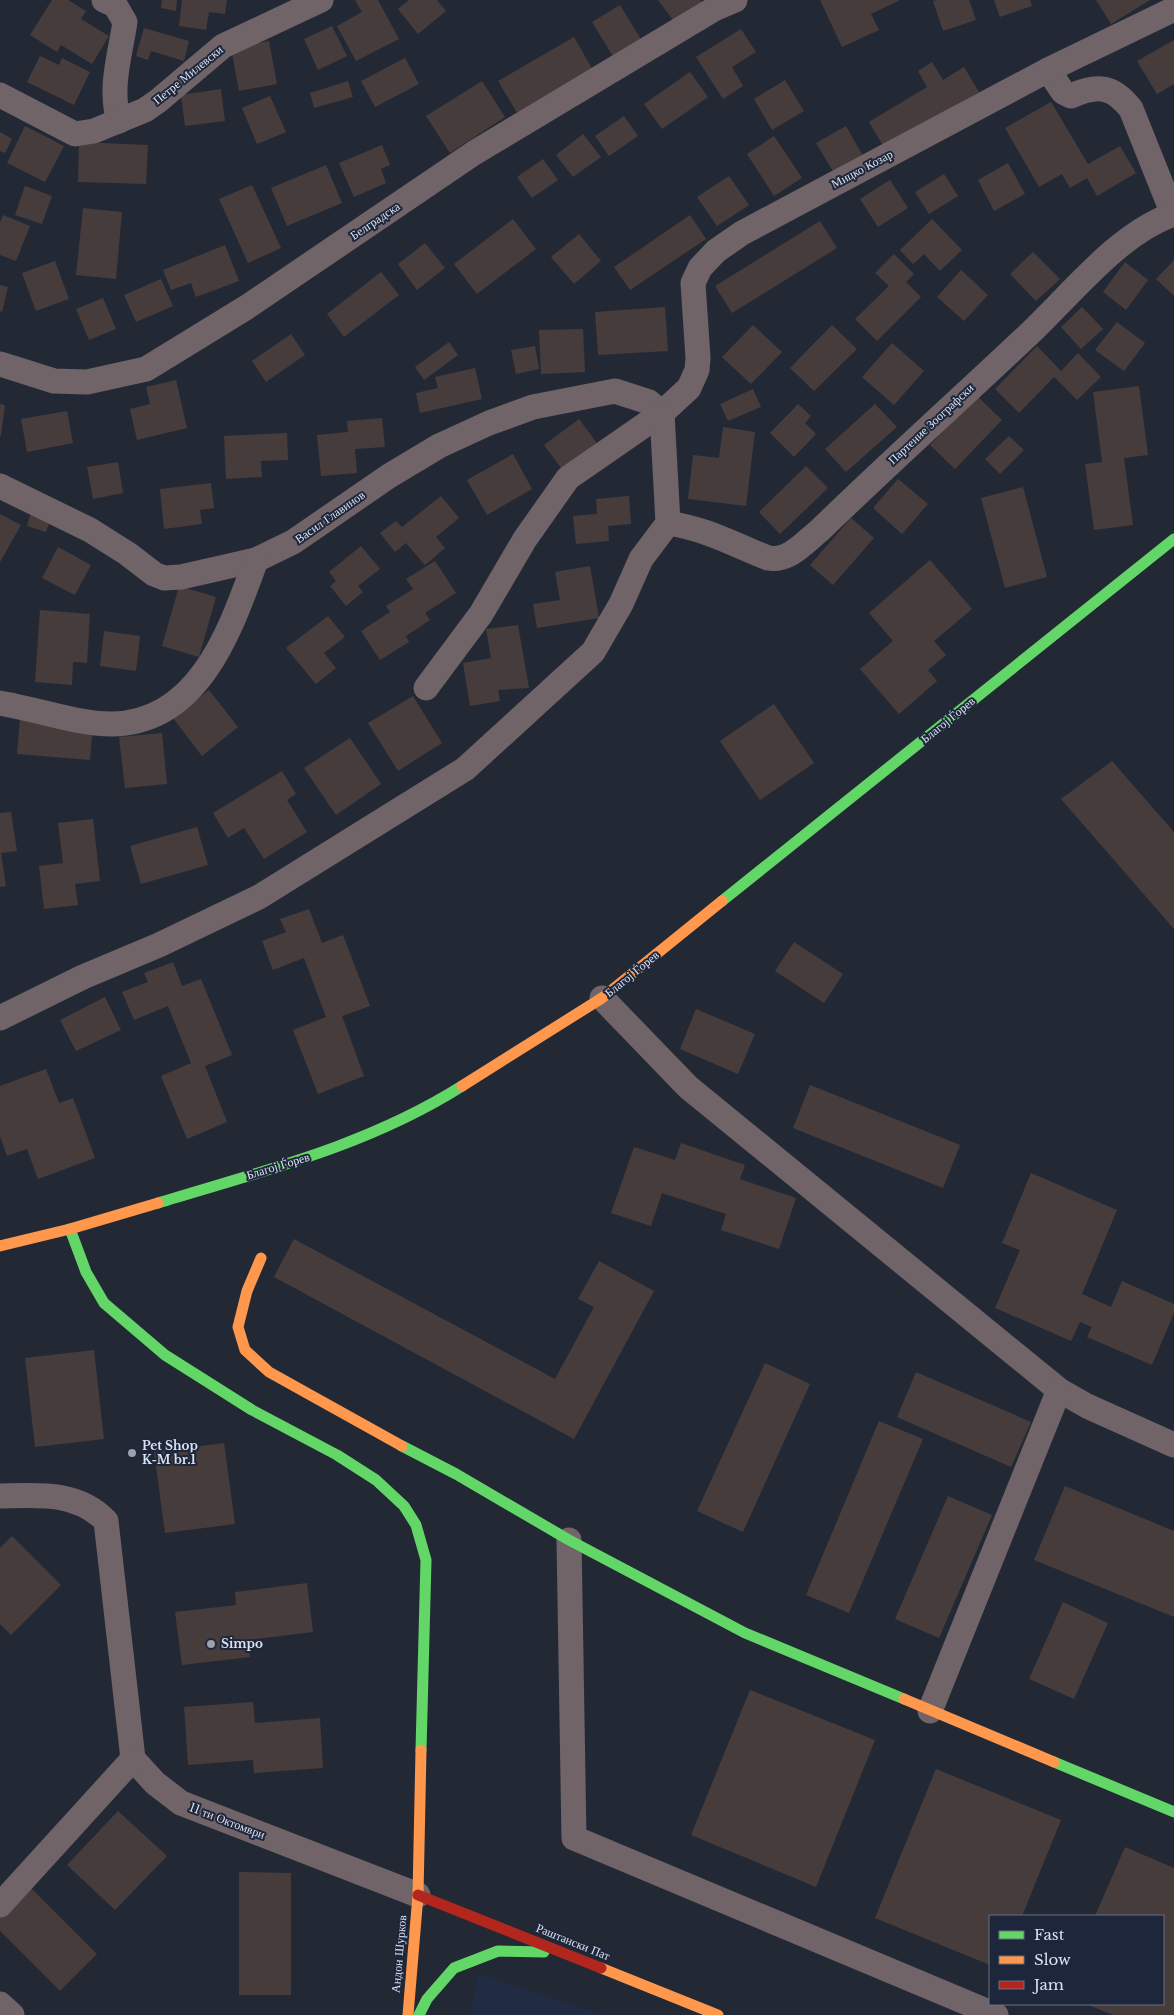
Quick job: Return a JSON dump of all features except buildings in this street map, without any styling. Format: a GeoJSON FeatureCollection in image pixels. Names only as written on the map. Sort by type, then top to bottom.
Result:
{"type":"FeatureCollection","features":[{"type":"Feature","properties":{"kind":"main road","name":"Благој Ѓорев"},"geometry":{"type":"LineString","coordinates":[[0,1246],[70,1230],[307,1158],[388,1127],[446,1096],[602,998],[1174,539]]}},
{"type":"Feature","properties":{"kind":"main road","name":"Андон Шурков"},"geometry":{"type":"LineString","coordinates":[[70,1230],[86,1272],[104,1302],[165,1354],[252,1410],[337,1456],[376,1480],[404,1506],[416,1525],[426,1560],[418,1895],[408,2015]]}},
{"type":"Feature","properties":{"kind":"main road"},"geometry":{"type":"LineString","coordinates":[[262,1258],[247,1291],[238,1327],[245,1350],[278,1377],[354,1421],[456,1474],[569,1540],[744,1633],[1174,1812]]}},
{"type":"Feature","properties":{"kind":"main road","name":"Раштански Пат"},"geometry":{"type":"LineString","coordinates":[[418,1895],[718,2015]]}},
{"type":"Feature","properties":{"kind":"main road"},"geometry":{"type":"LineString","coordinates":[[419,2015],[427,1999],[454,1968],[498,1951],[560,1952]]}},
{"type":"Feature","properties":{"kind":"street"},"geometry":{"type":"LineString","coordinates":[[104,0],[115,5],[125,22],[114,89],[115,109],[119,121]]}},
{"type":"Feature","properties":{"kind":"street","name":"Петре Милевски"},"geometry":{"type":"LineString","coordinates":[[0,95],[75,134],[94,131],[119,121],[158,101],[223,46],[321,0]]}},
{"type":"Feature","properties":{"kind":"street","name":"Белградска"},"geometry":{"type":"LineString","coordinates":[[0,364],[54,381],[87,382],[146,369],[247,307],[474,153],[714,9],[735,0]]}},
{"type":"Feature","properties":{"kind":"street","name":"Мицко Козар"},"geometry":{"type":"LineString","coordinates":[[426,688],[481,614],[525,539],[568,478],[662,413],[689,388],[697,370],[697,318],[693,283],[700,268],[716,251],[742,233],[1048,70],[1174,9]]}},
{"type":"Feature","properties":{"kind":"street","name":"Партение Зоографски"},"geometry":{"type":"LineString","coordinates":[[668,523],[697,528],[719,535],[768,558],[776,560],[787,556],[820,530],[1028,335],[1073,288],[1144,227],[1173,214],[1131,109],[1120,95],[1102,87],[1071,96],[1063,92],[1048,70]]}},
{"type":"Feature","properties":{"kind":"street","name":"Васил Главинов"},"geometry":{"type":"LineString","coordinates":[[0,486],[90,530],[128,554],[145,569],[164,578],[181,577],[256,560],[293,542],[389,476],[439,446],[489,423],[533,408],[615,391],[649,402],[662,413]]}},
{"type":"Feature","properties":{"kind":"street"},"geometry":{"type":"LineString","coordinates":[[0,1018],[83,977],[160,945],[259,897],[465,769],[593,652],[621,604],[641,559],[668,523],[662,413]]}},
{"type":"Feature","properties":{"kind":"street"},"geometry":{"type":"LineString","coordinates":[[0,703],[112,724],[148,719],[172,706],[192,687],[214,660],[232,626],[256,560]]}},
{"type":"Feature","properties":{"kind":"street"},"geometry":{"type":"LineString","coordinates":[[602,998],[688,1087],[1059,1390],[1095,1410],[1174,1445]]}},
{"type":"Feature","properties":{"kind":"street"},"geometry":{"type":"LineString","coordinates":[[930,1711],[1059,1390]]}},
{"type":"Feature","properties":{"kind":"street"},"geometry":{"type":"LineString","coordinates":[[0,1496],[52,1495],[84,1503],[106,1521],[133,1759],[0,1906]]}},
{"type":"Feature","properties":{"kind":"street"},"geometry":{"type":"LineString","coordinates":[[569,1540],[574,1838],[996,2015]]}},
{"type":"Feature","properties":{"kind":"street","name":"11 ти Октомври"},"geometry":{"type":"LineString","coordinates":[[133,1759],[155,1783],[181,1803],[418,1895]]}},
{"type":"Feature","properties":{"kind":"street"},"geometry":{"type":"LineString","coordinates":[[0,2004],[12,2015]]}},
{"type":"Feature","properties":{"kind":"shaded area"},"geometry":{"type":"Polygon","coordinates":[[[479,1974],[604,2015],[470,2015],[479,1974]]]}},
{"type":"Feature","properties":{"kind":"traffic: fast"},"geometry":{"type":"LineString","coordinates":[[722,901],[1174,539]]}},
{"type":"Feature","properties":{"kind":"traffic: fast"},"geometry":{"type":"LineString","coordinates":[[158,1203],[314,1155],[353,1141],[427,1107],[462,1086]]}},
{"type":"Feature","properties":{"kind":"traffic: fast"},"geometry":{"type":"LineString","coordinates":[[70,1229],[86,1272],[104,1303],[165,1355],[252,1410],[337,1455],[376,1480],[404,1506],[416,1525],[426,1560],[421,1750]]}},
{"type":"Feature","properties":{"kind":"traffic: fast"},"geometry":{"type":"LineString","coordinates":[[402,1446],[456,1474],[569,1540],[745,1633],[904,1699]]}},
{"type":"Feature","properties":{"kind":"traffic: fast"},"geometry":{"type":"LineString","coordinates":[[1054,1762],[1174,1812]]}},
{"type":"Feature","properties":{"kind":"traffic: fast"},"geometry":{"type":"LineString","coordinates":[[419,2015],[427,1999],[454,1968],[498,1951],[544,1952]]}},
{"type":"Feature","properties":{"kind":"traffic: slow"},"geometry":{"type":"LineString","coordinates":[[462,1086],[602,998],[722,901]]}},
{"type":"Feature","properties":{"kind":"traffic: slow"},"geometry":{"type":"LineString","coordinates":[[0,1246],[70,1229],[158,1203]]}},
{"type":"Feature","properties":{"kind":"traffic: slow"},"geometry":{"type":"LineString","coordinates":[[261,1258],[247,1291],[238,1327],[245,1350],[269,1372],[402,1446]]}},
{"type":"Feature","properties":{"kind":"traffic: slow"},"geometry":{"type":"LineString","coordinates":[[904,1699],[1054,1762]]}},
{"type":"Feature","properties":{"kind":"traffic: slow"},"geometry":{"type":"LineString","coordinates":[[408,2015],[418,1895],[421,1750]]}},
{"type":"Feature","properties":{"kind":"traffic: slow"},"geometry":{"type":"LineString","coordinates":[[601,1968],[718,2015]]}},
{"type":"Feature","properties":{"kind":"traffic: jam"},"geometry":{"type":"LineString","coordinates":[[418,1895],[601,1968]]}},
{"type":"Feature","properties":{"kind":"place","name":"Pet Shop K-M br.1"},"geometry":{"type":"Point","coordinates":[132,1453]}},
{"type":"Feature","properties":{"kind":"place","name":"Simpo"},"geometry":{"type":"Point","coordinates":[211,1644]}}]}
